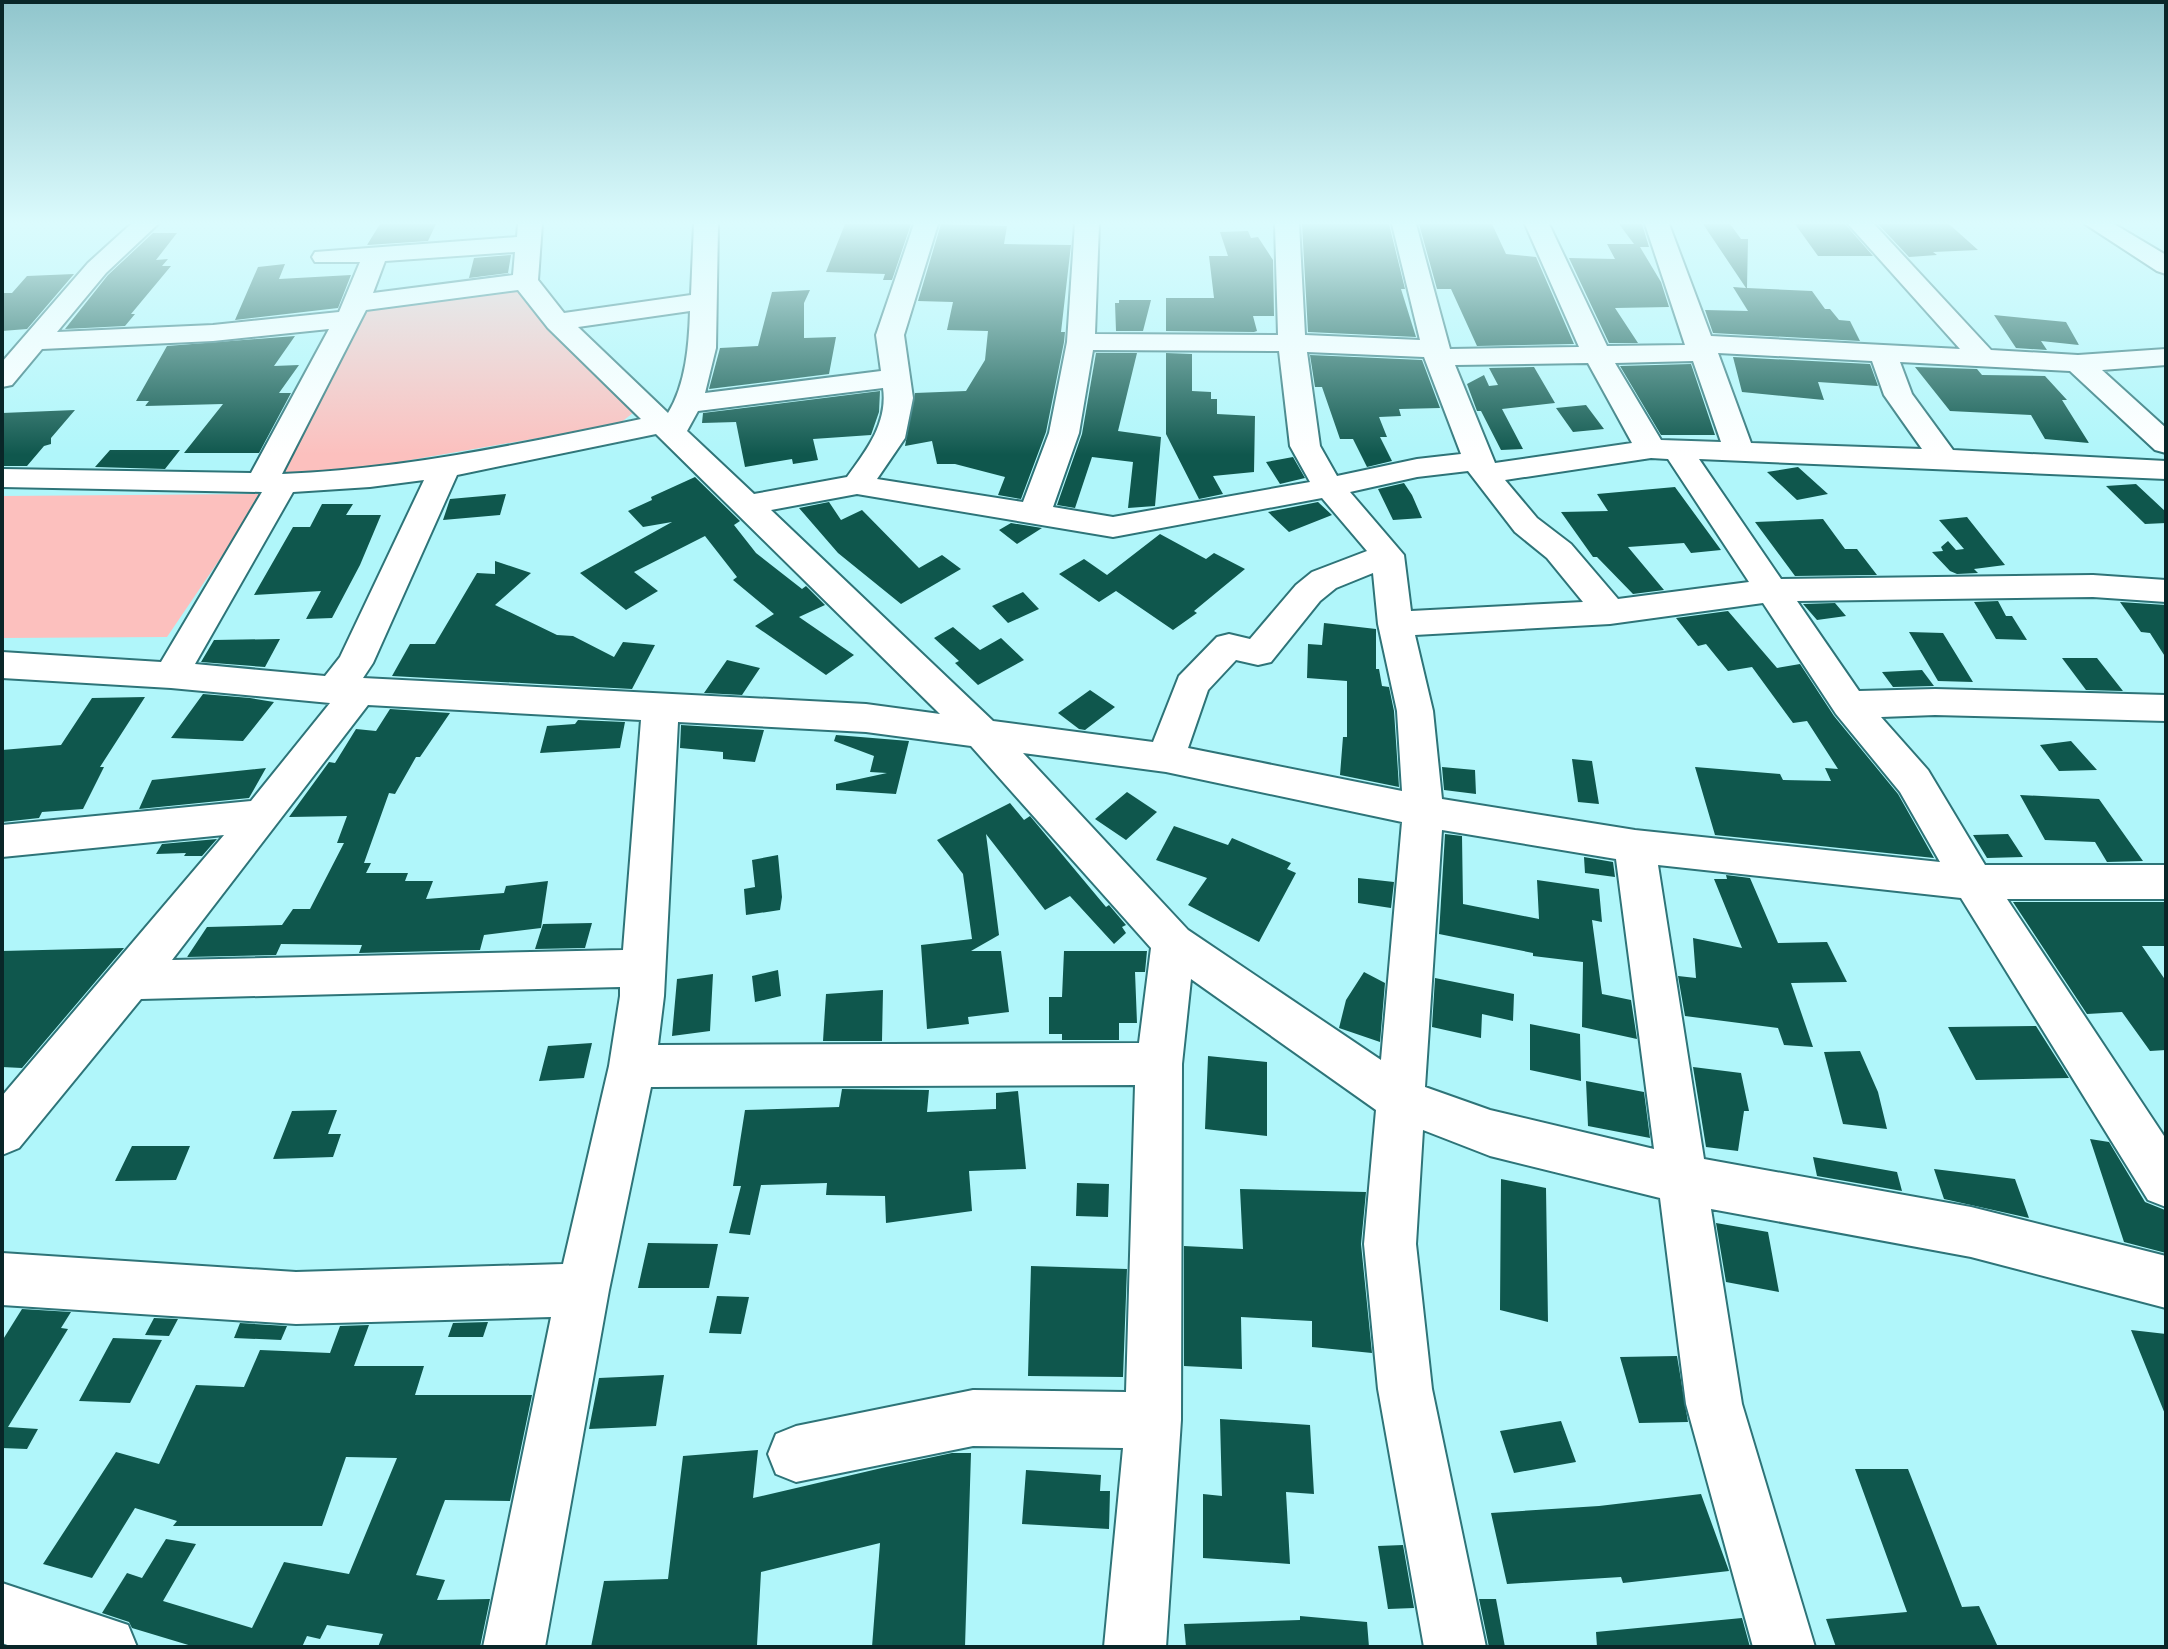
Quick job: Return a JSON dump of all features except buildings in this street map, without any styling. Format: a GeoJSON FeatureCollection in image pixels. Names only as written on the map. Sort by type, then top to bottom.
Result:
{"type":"FeatureCollection","features":[{"type":"Feature","properties":{"kind":"street"},"geometry":{"type":"LineString","coordinates":[[6,371],[69,301]]}},
{"type":"Feature","properties":{"kind":"street"},"geometry":{"type":"LineString","coordinates":[[171,675],[272,482],[334,343],[357,301]]}},
{"type":"Feature","properties":{"kind":"street"},"geometry":{"type":"LineString","coordinates":[[34,341],[213,333],[353,311],[382,301]]}},
{"type":"Feature","properties":{"kind":"street"},"geometry":{"type":"LineString","coordinates":[[548,301],[557,322],[674,420],[748,505],[981,732],[1173,943],[1401,1100],[1490,1133],[1680,1179],[1971,1232],[2166,1282]]}},
{"type":"Feature","properties":{"kind":"street"},"geometry":{"type":"LineString","coordinates":[[557,322],[703,301],[702,348],[674,420]]}},
{"type":"Feature","properties":{"kind":"street"},"geometry":{"type":"LineString","coordinates":[[857,485],[890,438],[899,398],[890,335],[901,301]]}},
{"type":"Feature","properties":{"kind":"street"},"geometry":{"type":"LineString","coordinates":[[1035,514],[1064,433],[1081,342],[1083,301]]}},
{"type":"Feature","properties":{"kind":"street"},"geometry":{"type":"LineString","coordinates":[[1290,301],[1292,343],[1305,446],[1327,485],[1388,555],[1395,624],[1415,711],[1423,811],[1390,1244],[1405,1389],[1455,1647]]}},
{"type":"Feature","properties":{"kind":"street"},"geometry":{"type":"LineString","coordinates":[[1424,301],[1437,353],[1480,468],[1526,525],[1559,551],[1610,612]]}},
{"type":"Feature","properties":{"kind":"street"},"geometry":{"type":"LineString","coordinates":[[1572,301],[1597,355],[1664,450],[1774,590],[1849,705],[1914,781],[1973,882],[2166,1183]]}},
{"type":"Feature","properties":{"kind":"street"},"geometry":{"type":"LineString","coordinates":[[1684,301],[1739,450]]}},
{"type":"Feature","properties":{"kind":"street"},"geometry":{"type":"LineString","coordinates":[[1931,301],[1984,359]]}},
{"type":"Feature","properties":{"kind":"street"},"geometry":{"type":"LineString","coordinates":[[1081,342],[1292,343],[1437,353],[1597,355],[1700,348],[2078,363],[2166,357]]}},
{"type":"Feature","properties":{"kind":"street"},"geometry":{"type":"LineString","coordinates":[[1883,354],[1898,395],[1945,460]]}},
{"type":"Feature","properties":{"kind":"street"},"geometry":{"type":"LineString","coordinates":[[2078,363],[2166,444]]}},
{"type":"Feature","properties":{"kind":"street"},"geometry":{"type":"LineString","coordinates":[[2,478],[272,482],[370,478],[445,468],[896,378]]}},
{"type":"Feature","properties":{"kind":"street"},"geometry":{"type":"LineString","coordinates":[[748,505],[857,485],[1113,527],[1250,504],[1327,485],[1664,450],[1739,450],[2166,470]]}},
{"type":"Feature","properties":{"kind":"street"},"geometry":{"type":"LineString","coordinates":[[2,1132],[131,980],[262,816],[346,691],[355,663],[445,468]]}},
{"type":"Feature","properties":{"kind":"street"},"geometry":{"type":"LineString","coordinates":[[1166,758],[1192,685],[1229,646],[1258,653],[1308,593],[1324,580],[1388,555]]}},
{"type":"Feature","properties":{"kind":"street"},"geometry":{"type":"LineString","coordinates":[[1395,624],[1610,612],[1774,590],[2062,586],[2166,591]]}},
{"type":"Feature","properties":{"kind":"street"},"geometry":{"type":"LineString","coordinates":[[2,665],[171,675],[346,691],[866,718],[1166,758],[1423,811],[1635,846],[1973,882],[2166,882]]}},
{"type":"Feature","properties":{"kind":"street"},"geometry":{"type":"LineString","coordinates":[[1849,705],[1935,702],[2166,708]]}},
{"type":"Feature","properties":{"kind":"street"},"geometry":{"type":"LineString","coordinates":[[514,1647],[583,1290],[632,1066],[642,996],[660,706]]}},
{"type":"Feature","properties":{"kind":"street"},"geometry":{"type":"LineString","coordinates":[[2,841],[262,816]]}},
{"type":"Feature","properties":{"kind":"street"},"geometry":{"type":"LineString","coordinates":[[1635,846],[1714,1404],[1784,1647]]}},
{"type":"Feature","properties":{"kind":"street"},"geometry":{"type":"LineString","coordinates":[[1135,1647],[1153,1420],[1159,1064],[1173,943]]}},
{"type":"Feature","properties":{"kind":"street"},"geometry":{"type":"LineString","coordinates":[[131,980],[642,968]]}},
{"type":"Feature","properties":{"kind":"street"},"geometry":{"type":"LineString","coordinates":[[632,1066],[1159,1064]]}},
{"type":"Feature","properties":{"kind":"street"},"geometry":{"type":"LineString","coordinates":[[2,1279],[296,1298],[583,1290]]}},
{"type":"Feature","properties":{"kind":"street"},"geometry":{"type":"LineString","coordinates":[[796,1454],[973,1418],[1153,1420]]}},
{"type":"Feature","properties":{"kind":"street"},"geometry":{"type":"LineString","coordinates":[[2,1613],[106,1647]]}},
{"type":"Feature","properties":{"kind":"shaded area"},"geometry":{"type":"Polygon","coordinates":[[[400,301],[537,301],[638,409],[619,424],[376,466],[277,475],[302,409],[369,305],[400,301]]]}},
{"type":"Feature","properties":{"kind":"shaded area"},"geometry":{"type":"Polygon","coordinates":[[[264,494],[167,637],[2,638],[2,496],[264,494]]]}}]}
